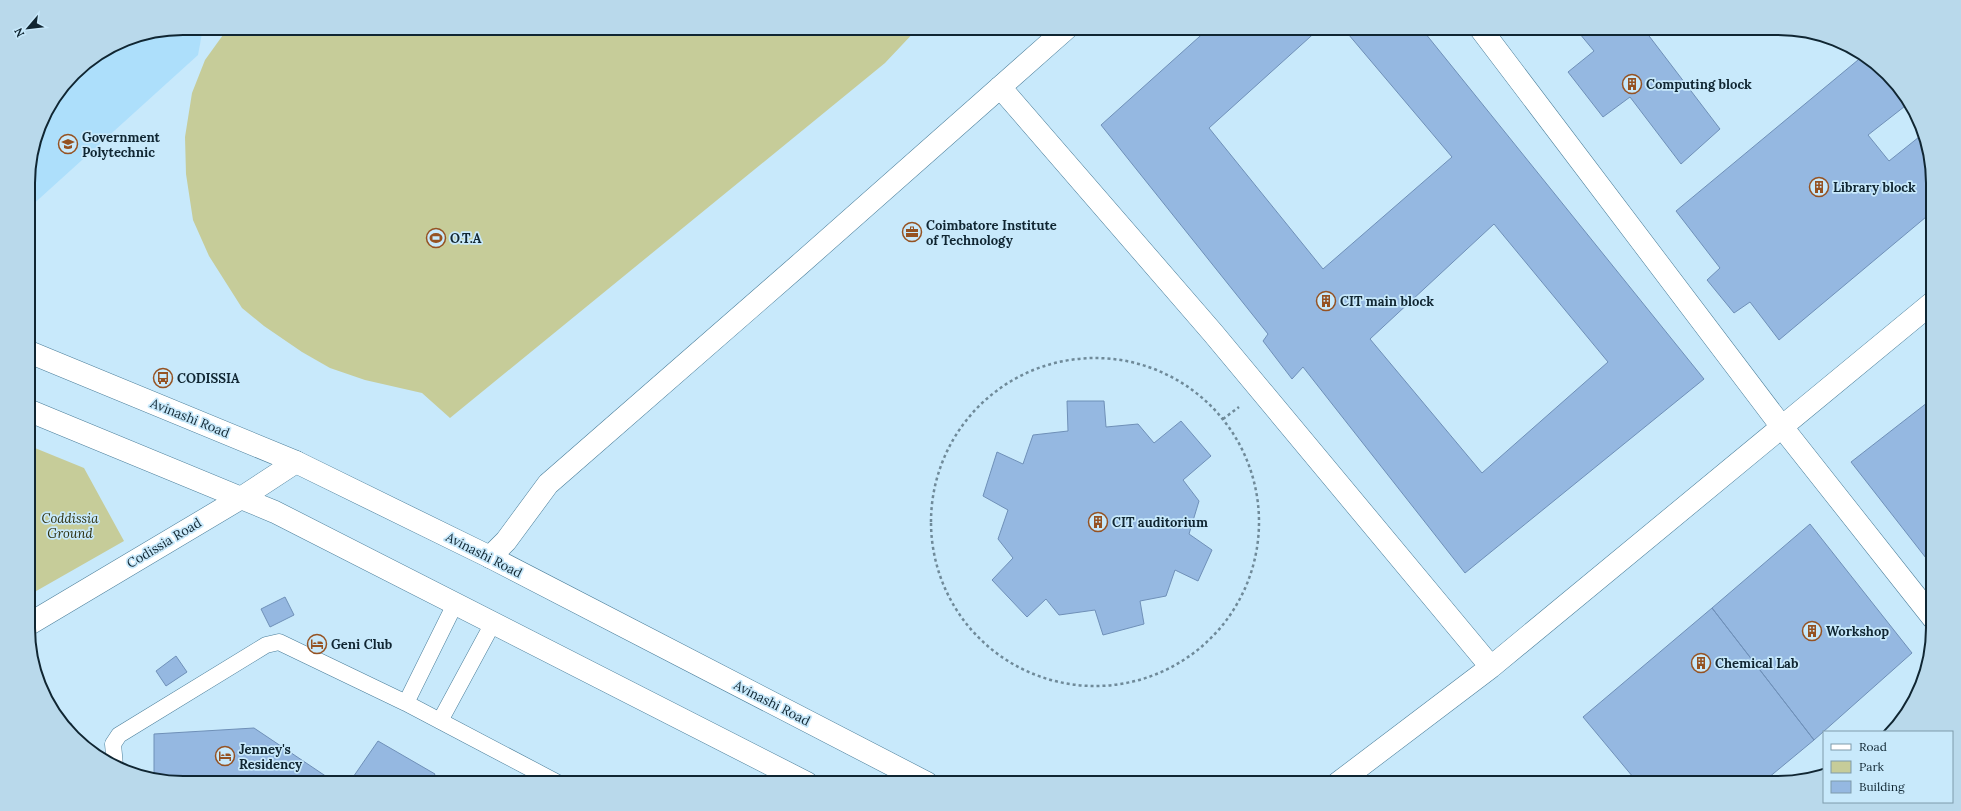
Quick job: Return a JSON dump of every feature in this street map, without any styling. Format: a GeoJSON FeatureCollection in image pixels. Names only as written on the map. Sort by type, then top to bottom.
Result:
{"type":"FeatureCollection","features":[{"type":"Feature","properties":{"kind":"street"},"geometry":{"type":"LineString","coordinates":[[490,558],[506,541],[548,484],[1059,35]]}},
{"type":"Feature","properties":{"kind":"street"},"geometry":{"type":"LineString","coordinates":[[1485,35],[1782,427],[1926,609]]}},
{"type":"Feature","properties":{"kind":"street"},"geometry":{"type":"LineString","coordinates":[[1000,87],[1213,333],[1491,667]]}},
{"type":"Feature","properties":{"kind":"street"},"geometry":{"type":"LineString","coordinates":[[1347,776],[1491,667],[1926,309]]}},
{"type":"Feature","properties":{"kind":"street","name":"Avinashi Road"},"geometry":{"type":"LineString","coordinates":[[35,354],[296,462],[490,558],[913,776]]}},
{"type":"Feature","properties":{"kind":"street"},"geometry":{"type":"LineString","coordinates":[[35,413],[275,512],[793,776]]}},
{"type":"Feature","properties":{"kind":"street","name":"Codissia Road"},"geometry":{"type":"LineString","coordinates":[[35,621],[241,498],[296,462]]}},
{"type":"Feature","properties":{"kind":"lane"},"geometry":{"type":"LineString","coordinates":[[406,703],[455,604]]}},
{"type":"Feature","properties":{"kind":"lane"},"geometry":{"type":"LineString","coordinates":[[440,721],[493,623]]}},
{"type":"Feature","properties":{"kind":"lane"},"geometry":{"type":"LineString","coordinates":[[114,759],[113,744],[119,736],[266,645],[279,642],[406,703],[545,776]]}},
{"type":"Feature","properties":{"kind":"path"},"geometry":{"type":"LineString","coordinates":[[1079,356],[1131,360],[1180,380],[1220,413],[1249,463],[1260,519],[1252,575],[1225,625],[1183,663],[1130,684],[1073,686],[1019,669],[974,634],[945,590],[930,539],[933,487],[952,438],[984,398],[1029,370],[1079,356]]}},
{"type":"Feature","properties":{"kind":"shaded area","name":"Government Polytechnic"},"geometry":{"type":"Polygon","coordinates":[[[202,35],[198,55],[35,203],[36,164],[46,126],[60,101],[78,78],[101,60],[126,46],[164,36],[202,35]]]}},
{"type":"Feature","properties":{"kind":"green space","name":"O.T.A"},"geometry":{"type":"Polygon","coordinates":[[[223,35],[911,35],[885,63],[450,418],[422,393],[365,380],[330,368],[302,352],[264,326],[242,308],[209,256],[193,220],[186,174],[185,137],[192,93],[205,60],[223,35]]]}},
{"type":"Feature","properties":{"kind":"green space","name":"Coddissia Ground"},"geometry":{"type":"Polygon","coordinates":[[[35,448],[84,468],[124,541],[35,592],[35,448]]]}},
{"type":"Feature","properties":{"kind":"building","name":"CIT main block"},"geometry":{"type":"Polygon","coordinates":[[[1201,35],[1312,35],[1209,128],[1323,269],[1452,157],[1349,35],[1427,35],[1704,379],[1465,573],[1303,367],[1292,379],[1263,341],[1268,334],[1101,125],[1201,35]],[[1494,224],[1370,339],[1482,473],[1608,362],[1494,224]]]}},
{"type":"Feature","properties":{"kind":"building","name":"Computing block"},"geometry":{"type":"Polygon","coordinates":[[[1581,35],[1648,35],[1720,129],[1681,164],[1630,97],[1603,117],[1568,72],[1594,51],[1581,35]]]}},
{"type":"Feature","properties":{"kind":"building","name":"Library block"},"geometry":{"type":"Polygon","coordinates":[[[1859,59],[1883,78],[1904,107],[1868,135],[1889,161],[1918,137],[1921,145],[1926,174],[1926,217],[1779,340],[1750,302],[1734,313],[1707,280],[1720,268],[1676,211],[1859,59]]]}},
{"type":"Feature","properties":{"kind":"building","name":"CIT auditorium"},"geometry":{"type":"Polygon","coordinates":[[[1067,401],[1104,401],[1106,427],[1138,424],[1154,443],[1181,421],[1211,456],[1183,480],[1199,501],[1189,534],[1212,550],[1198,581],[1175,570],[1166,596],[1140,601],[1144,624],[1103,635],[1095,610],[1059,615],[1046,599],[1027,617],[992,580],[1013,558],[998,539],[1008,510],[983,496],[997,452],[1023,464],[1033,435],[1068,431],[1067,401]]]}},
{"type":"Feature","properties":{"kind":"building"},"geometry":{"type":"Polygon","coordinates":[[[1926,404],[1926,558],[1851,462],[1926,404]]]}},
{"type":"Feature","properties":{"kind":"building","name":"Workshop"},"geometry":{"type":"Polygon","coordinates":[[[1810,524],[1912,653],[1814,740],[1712,608],[1810,524]]]}},
{"type":"Feature","properties":{"kind":"building"},"geometry":{"type":"Polygon","coordinates":[[[285,597],[294,615],[270,627],[261,609],[285,597]]]}},
{"type":"Feature","properties":{"kind":"building","name":"Chemical Lab"},"geometry":{"type":"Polygon","coordinates":[[[1712,608],[1814,740],[1770,776],[1632,776],[1583,717],[1712,608]]]}},
{"type":"Feature","properties":{"kind":"building"},"geometry":{"type":"Polygon","coordinates":[[[176,656],[187,672],[166,686],[156,671],[176,656]]]}},
{"type":"Feature","properties":{"kind":"building","name":"Jenney's Residency"},"geometry":{"type":"Polygon","coordinates":[[[254,728],[326,776],[174,776],[154,773],[154,734],[254,728]]]}},
{"type":"Feature","properties":{"kind":"building"},"geometry":{"type":"Polygon","coordinates":[[[378,741],[435,774],[434,776],[354,776],[378,741]]]}},
{"type":"Feature","properties":{"kind":"place","name":"Computing block"},"geometry":{"type":"Point","coordinates":[1632,84]}},
{"type":"Feature","properties":{"kind":"place","name":"Government Polytechnic"},"geometry":{"type":"Point","coordinates":[68,144]}},
{"type":"Feature","properties":{"kind":"place","name":"Library block"},"geometry":{"type":"Point","coordinates":[1819,187]}},
{"type":"Feature","properties":{"kind":"place","name":"Coimbatore Institute of Technology"},"geometry":{"type":"Point","coordinates":[912,232]}},
{"type":"Feature","properties":{"kind":"place","name":"O.T.A"},"geometry":{"type":"Point","coordinates":[436,238]}},
{"type":"Feature","properties":{"kind":"place","name":"CIT main block"},"geometry":{"type":"Point","coordinates":[1326,301]}},
{"type":"Feature","properties":{"kind":"place","name":"CODISSIA"},"geometry":{"type":"Point","coordinates":[163,378]}},
{"type":"Feature","properties":{"kind":"place","name":"CIT auditorium"},"geometry":{"type":"Point","coordinates":[1098,522]}},
{"type":"Feature","properties":{"kind":"place","name":"Workshop"},"geometry":{"type":"Point","coordinates":[1812,631]}},
{"type":"Feature","properties":{"kind":"place","name":"Geni Club"},"geometry":{"type":"Point","coordinates":[317,644]}},
{"type":"Feature","properties":{"kind":"place","name":"Chemical Lab"},"geometry":{"type":"Point","coordinates":[1701,663]}},
{"type":"Feature","properties":{"kind":"place","name":"Jenney's Residency"},"geometry":{"type":"Point","coordinates":[225,756]}}]}
